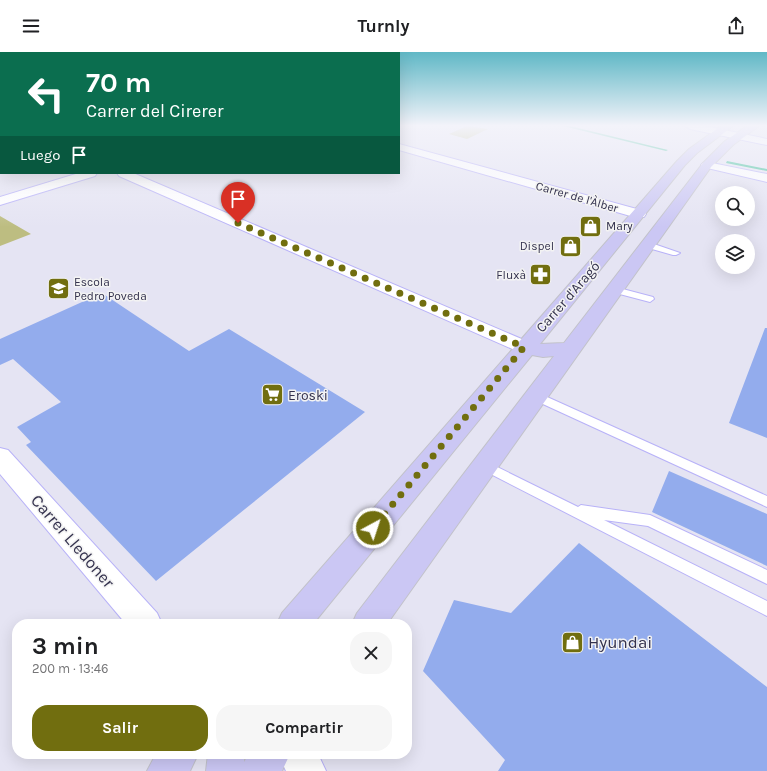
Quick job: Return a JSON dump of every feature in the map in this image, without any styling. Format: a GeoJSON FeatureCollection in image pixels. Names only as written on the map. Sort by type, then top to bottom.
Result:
{"type":"FeatureCollection","features":[{"type":"Feature","properties":{"kind":"main road","name":"Carrer d'Aragó"},"geometry":{"type":"LineString","coordinates":[[297,619],[524,347],[684,160]]}},
{"type":"Feature","properties":{"kind":"main road","name":"Carrer d'Aragó"},"geometry":{"type":"LineString","coordinates":[[372,619],[712,160]]}},
{"type":"Feature","properties":{"kind":"main road"},"geometry":{"type":"LineString","coordinates":[[639,214],[653,219],[662,226]]}},
{"type":"Feature","properties":{"kind":"main road"},"geometry":{"type":"LineString","coordinates":[[524,347],[543,351],[570,349]]}},
{"type":"Feature","properties":{"kind":"main road"},"geometry":{"type":"LineString","coordinates":[[166,771],[176,759]]}},
{"type":"Feature","properties":{"kind":"main road"},"geometry":{"type":"LineString","coordinates":[[225,771],[226,759]]}},
{"type":"Feature","properties":{"kind":"main road"},"geometry":{"type":"LineString","coordinates":[[259,771],[268,759]]}},
{"type":"Feature","properties":{"kind":"street","name":"Carrer de l'Àlber"},"geometry":{"type":"LineString","coordinates":[[444,160],[639,214]]}},
{"type":"Feature","properties":{"kind":"street"},"geometry":{"type":"LineString","coordinates":[[707,164],[767,178]]}},
{"type":"Feature","properties":{"kind":"street"},"geometry":{"type":"LineString","coordinates":[[0,201],[88,174]]}},
{"type":"Feature","properties":{"kind":"street"},"geometry":{"type":"LineString","coordinates":[[125,174],[524,347]]}},
{"type":"Feature","properties":{"kind":"street","name":"Carrer Lledoner"},"geometry":{"type":"LineString","coordinates":[[0,457],[142,619]]}},
{"type":"Feature","properties":{"kind":"street"},"geometry":{"type":"LineString","coordinates":[[299,759],[307,771]]}},
{"type":"Feature","properties":{"kind":"lane"},"geometry":{"type":"LineString","coordinates":[[648,245],[676,253]]}},
{"type":"Feature","properties":{"kind":"lane"},"geometry":{"type":"LineString","coordinates":[[615,290],[650,299]]}},
{"type":"Feature","properties":{"kind":"lane"},"geometry":{"type":"LineString","coordinates":[[536,396],[767,502]]}},
{"type":"Feature","properties":{"kind":"lane"},"geometry":{"type":"LineString","coordinates":[[485,466],[767,609]]}},
{"type":"Feature","properties":{"kind":"lane"},"geometry":{"type":"LineString","coordinates":[[570,509],[650,521],[767,577]]}},
{"type":"Feature","properties":{"kind":"green space"},"geometry":{"type":"Polygon","coordinates":[[[0,216],[31,234],[0,246],[0,216]]]}},
{"type":"Feature","properties":{"kind":"building"},"geometry":{"type":"Polygon","coordinates":[[[102,293],[189,351],[229,329],[365,412],[156,581],[26,445],[31,442],[17,427],[61,402],[13,359],[0,365],[0,339],[102,293]]]}},
{"type":"Feature","properties":{"kind":"building"},"geometry":{"type":"Polygon","coordinates":[[[765,328],[767,328],[767,438],[729,423],[765,328]]]}},
{"type":"Feature","properties":{"kind":"building"},"geometry":{"type":"Polygon","coordinates":[[[669,471],[767,514],[767,566],[652,512],[669,471]]]}},
{"type":"Feature","properties":{"kind":"building","name":"Hyundai"},"geometry":{"type":"Polygon","coordinates":[[[579,543],[767,687],[767,771],[498,771],[505,760],[423,671],[454,600],[511,613],[579,543]]]}},
{"type":"Feature","properties":{"kind":"waterway"},"geometry":{"type":"LineString","coordinates":[[727,162],[767,170]]}},
{"type":"Feature","properties":{"kind":"place","name":"Mary"},"geometry":{"type":"Point","coordinates":[590,226]}},
{"type":"Feature","properties":{"kind":"place","name":"Dispel"},"geometry":{"type":"Point","coordinates":[570,246]}},
{"type":"Feature","properties":{"kind":"place","name":"Fluxà"},"geometry":{"type":"Point","coordinates":[541,275]}},
{"type":"Feature","properties":{"kind":"place","name":"Escola Pedro Poveda"},"geometry":{"type":"Point","coordinates":[58,289]}},
{"type":"Feature","properties":{"kind":"place","name":"Eroski"},"geometry":{"type":"Point","coordinates":[273,395]}},
{"type":"Feature","properties":{"kind":"place","name":"Hyundai"},"geometry":{"type":"Point","coordinates":[572,642]}},
{"type":"Feature","properties":{"kind":"route"},"geometry":{"type":"LineString","coordinates":[[238,223],[524,347],[373,528]]}}]}
